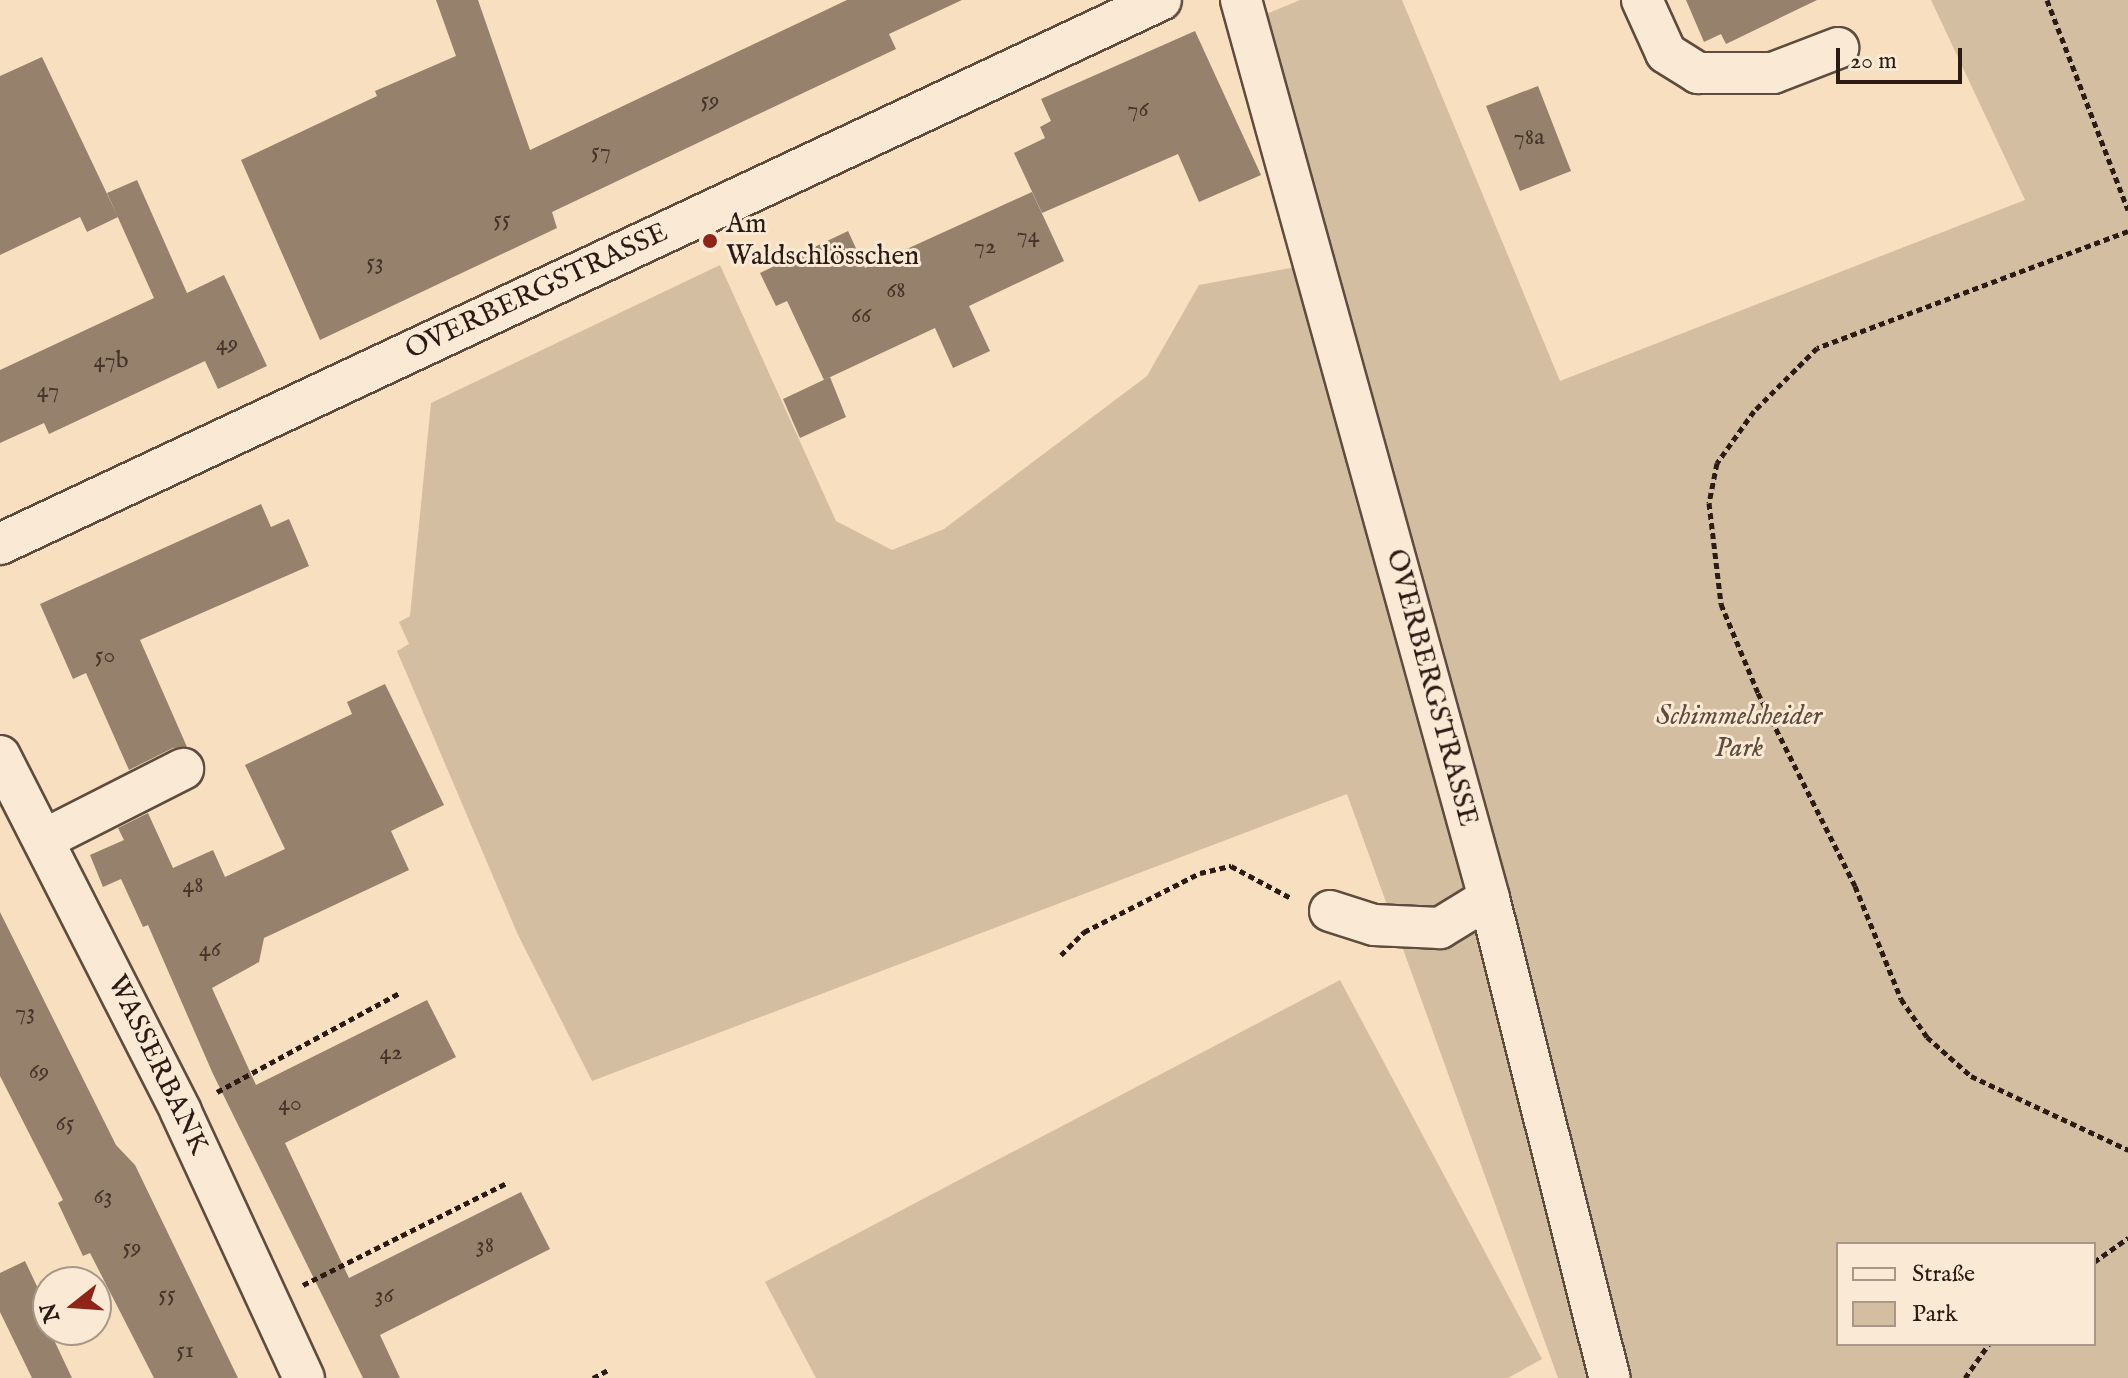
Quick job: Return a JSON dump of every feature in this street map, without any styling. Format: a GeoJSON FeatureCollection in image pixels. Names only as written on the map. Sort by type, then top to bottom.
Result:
{"type":"FeatureCollection","features":[{"type":"Feature","properties":{"kind":"street","name":"OVERBERGSTRASSE"},"geometry":{"type":"LineString","coordinates":[[0,544],[1113,10],[1161,0]]}},
{"type":"Feature","properties":{"kind":"street","name":"OVERBERGSTRASSE"},"geometry":{"type":"LineString","coordinates":[[1241,0],[1489,898],[1610,1378]]}},
{"type":"Feature","properties":{"kind":"street"},"geometry":{"type":"LineString","coordinates":[[1642,0],[1666,53],[1698,73],[1773,73],[1838,48]]}},
{"type":"Feature","properties":{"kind":"street","name":"WASSERBANK"},"geometry":{"type":"LineString","coordinates":[[0,756],[45,839],[181,1112],[304,1378]]}},
{"type":"Feature","properties":{"kind":"street"},"geometry":{"type":"LineString","coordinates":[[45,839],[183,769]]}},
{"type":"Feature","properties":{"kind":"street"},"geometry":{"type":"LineString","coordinates":[[1330,911],[1374,925],[1440,928],[1489,898]]}},
{"type":"Feature","properties":{"kind":"path"},"geometry":{"type":"LineString","coordinates":[[2047,0],[2128,210]]}},
{"type":"Feature","properties":{"kind":"path"},"geometry":{"type":"LineString","coordinates":[[2128,231],[1817,348],[1754,411],[1717,463],[1709,503],[1721,604],[1758,693],[1855,886],[1901,999],[1927,1037],[1971,1076],[2128,1150]]}},
{"type":"Feature","properties":{"kind":"path"},"geometry":{"type":"LineString","coordinates":[[1061,955],[1084,932],[1200,873],[1231,866],[1292,899],[1330,911]]}},
{"type":"Feature","properties":{"kind":"path"},"geometry":{"type":"LineString","coordinates":[[181,1112],[399,993]]}},
{"type":"Feature","properties":{"kind":"path"},"geometry":{"type":"LineString","coordinates":[[270,1301],[509,1182]]}},
{"type":"Feature","properties":{"kind":"path"},"geometry":{"type":"LineString","coordinates":[[2096,1261],[2128,1238]]}},
{"type":"Feature","properties":{"kind":"path"},"geometry":{"type":"LineString","coordinates":[[1965,1378],[1988,1346]]}},
{"type":"Feature","properties":{"kind":"path"},"geometry":{"type":"LineString","coordinates":[[593,1378],[608,1370]]}},
{"type":"Feature","properties":{"kind":"green space","name":"Schimmelsheider Park"},"geometry":{"type":"Polygon","coordinates":[[[1300,0],[1402,0],[1560,381],[2025,200],[1931,0],[2128,0],[2128,1378],[1558,1378],[1347,794],[592,1081],[518,935],[397,651],[409,644],[399,622],[410,616],[431,403],[720,265],[836,521],[892,550],[944,529],[1147,376],[1199,285],[1296,267],[1247,22],[1300,0]]]}},
{"type":"Feature","properties":{"kind":"green space"},"geometry":{"type":"Polygon","coordinates":[[[1340,980],[1542,1359],[1508,1378],[816,1378],[765,1282],[1340,980]]]}},
{"type":"Feature","properties":{"kind":"building"},"geometry":{"type":"Polygon","coordinates":[[[436,0],[478,0],[530,150],[847,0],[962,0],[889,34],[896,49],[552,212],[557,228],[320,340],[241,160],[377,96],[375,91],[456,56],[436,0]]]}},
{"type":"Feature","properties":{"kind":"building"},"geometry":{"type":"Polygon","coordinates":[[[1686,0],[1817,0],[1726,44],[1721,34],[1704,42],[1686,0]]]}},
{"type":"Feature","properties":{"kind":"building"},"geometry":{"type":"Polygon","coordinates":[[[1195,31],[1261,175],[1199,202],[1178,154],[1042,213],[1014,153],[1045,138],[1040,127],[1051,121],[1041,99],[1195,31]]]}},
{"type":"Feature","properties":{"kind":"building"},"geometry":{"type":"Polygon","coordinates":[[[42,57],[118,217],[87,232],[80,217],[0,255],[0,76],[42,57]]]}},
{"type":"Feature","properties":{"kind":"building"},"geometry":{"type":"Polygon","coordinates":[[[1538,86],[1571,171],[1520,191],[1486,106],[1538,86]]]}},
{"type":"Feature","properties":{"kind":"building"},"geometry":{"type":"Polygon","coordinates":[[[137,180],[187,293],[224,275],[267,366],[218,389],[205,361],[49,434],[44,423],[0,443],[0,370],[154,298],[107,193],[137,180]]]}},
{"type":"Feature","properties":{"kind":"building"},"geometry":{"type":"Polygon","coordinates":[[[1032,192],[1064,261],[969,306],[990,351],[953,368],[935,328],[824,380],[787,301],[776,306],[760,273],[848,231],[865,268],[1032,192]]]}},
{"type":"Feature","properties":{"kind":"building"},"geometry":{"type":"Polygon","coordinates":[[[830,377],[846,417],[800,438],[783,399],[830,377]]]}},
{"type":"Feature","properties":{"kind":"building"},"geometry":{"type":"Polygon","coordinates":[[[261,504],[271,527],[289,519],[309,566],[140,640],[187,747],[173,748],[129,770],[86,673],[73,679],[40,604],[261,504]]]}},
{"type":"Feature","properties":{"kind":"building"},"geometry":{"type":"Polygon","coordinates":[[[385,684],[444,805],[391,831],[409,870],[264,938],[259,962],[212,988],[256,1085],[427,1000],[456,1057],[285,1143],[349,1278],[521,1192],[550,1249],[380,1335],[400,1378],[363,1378],[213,1074],[148,925],[143,927],[121,879],[103,887],[90,855],[124,840],[118,828],[148,813],[173,868],[213,850],[225,877],[285,849],[245,765],[352,714],[347,702],[385,684]]]}},
{"type":"Feature","properties":{"kind":"building"},"geometry":{"type":"Polygon","coordinates":[[[0,912],[116,1145],[135,1165],[238,1378],[154,1378],[112,1296],[112,1266],[97,1266],[90,1253],[83,1256],[58,1203],[63,1200],[0,1076],[0,912]]]}},
{"type":"Feature","properties":{"kind":"building"},"geometry":{"type":"Polygon","coordinates":[[[25,1261],[32,1276],[32,1346],[57,1346],[72,1378],[32,1378],[0,1312],[0,1273],[25,1261]]]}},
{"type":"Feature","properties":{"kind":"place","name":"Am Waldschlösschen"},"geometry":{"type":"Point","coordinates":[710,241]}}]}
